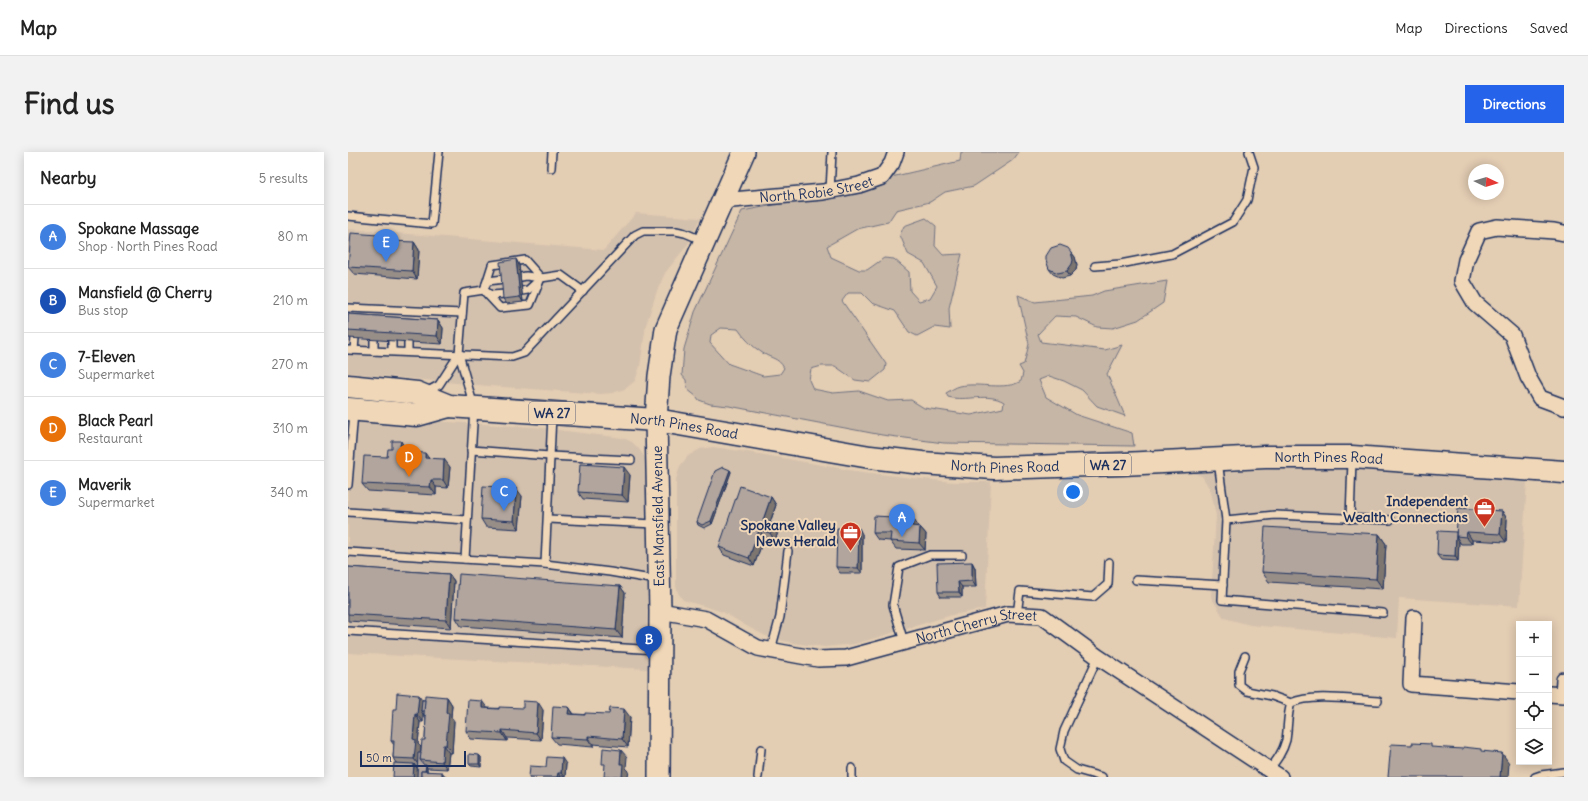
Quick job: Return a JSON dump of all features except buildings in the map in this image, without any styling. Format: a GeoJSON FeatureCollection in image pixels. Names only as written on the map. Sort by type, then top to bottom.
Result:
{"type":"FeatureCollection","features":[{"type":"Feature","properties":{"kind":"main road","name":"North Pines Road"},"geometry":{"type":"LineString","coordinates":[[348,386],[417,394],[448,406]]}},
{"type":"Feature","properties":{"kind":"main road","name":"North Pines Road"},"geometry":{"type":"LineString","coordinates":[[351,409],[417,415],[448,406],[656,420],[870,457],[994,468],[1265,457],[1352,458],[1564,472]]}},
{"type":"Feature","properties":{"kind":"street","name":"East Mansfield Avenue"},"geometry":{"type":"LineString","coordinates":[[659,777],[660,580],[656,420],[659,376],[666,329],[744,152]]}},
{"type":"Feature","properties":{"kind":"street","name":"North Robie Street"},"geometry":{"type":"LineString","coordinates":[[722,201],[830,191],[859,185],[882,177],[892,164],[896,152]]}},
{"type":"Feature","properties":{"kind":"street"},"geometry":{"type":"LineString","coordinates":[[1564,233],[1497,227],[1480,231],[1466,260],[1462,281],[1475,303],[1512,335],[1528,377],[1540,398],[1564,407]]}},
{"type":"Feature","properties":{"kind":"street","name":"North Cherry Street"},"geometry":{"type":"LineString","coordinates":[[660,611],[706,619],[758,648],[818,659],[846,658],[1008,614],[1042,616],[1098,657],[1275,774]]}},
{"type":"Feature","properties":{"kind":"street"},"geometry":{"type":"LineString","coordinates":[[1414,618],[1411,684],[1516,692]]}},
{"type":"Feature","properties":{"kind":"street"},"geometry":{"type":"LineString","coordinates":[[1552,694],[1563,695],[1564,680]]}},
{"type":"Feature","properties":{"kind":"lane"},"geometry":{"type":"LineString","coordinates":[[348,216],[432,224],[439,152]]}},
{"type":"Feature","properties":{"kind":"lane"},"geometry":{"type":"LineString","coordinates":[[551,168],[552,152]]}},
{"type":"Feature","properties":{"kind":"lane"},"geometry":{"type":"LineString","coordinates":[[830,191],[832,152]]}},
{"type":"Feature","properties":{"kind":"lane"},"geometry":{"type":"LineString","coordinates":[[1095,266],[1120,264],[1172,254],[1233,222],[1247,200],[1254,167],[1249,152]]}},
{"type":"Feature","properties":{"kind":"lane"},"geometry":{"type":"LineString","coordinates":[[355,338],[351,350],[408,352],[428,350],[459,354],[512,357],[524,353],[635,235],[643,231],[685,233],[704,241]]}},
{"type":"Feature","properties":{"kind":"lane"},"geometry":{"type":"LineString","coordinates":[[484,290],[492,265],[525,260],[541,278]]}},
{"type":"Feature","properties":{"kind":"lane"},"geometry":{"type":"LineString","coordinates":[[521,277],[541,278],[561,275],[583,291]]}},
{"type":"Feature","properties":{"kind":"lane"},"geometry":{"type":"LineString","coordinates":[[484,290],[500,308],[530,305],[541,278]]}},
{"type":"Feature","properties":{"kind":"lane"},"geometry":{"type":"LineString","coordinates":[[522,291],[528,290],[541,278]]}},
{"type":"Feature","properties":{"kind":"lane"},"geometry":{"type":"LineString","coordinates":[[484,290],[488,281],[504,279]]}},
{"type":"Feature","properties":{"kind":"lane"},"geometry":{"type":"LineString","coordinates":[[465,559],[474,407],[459,354],[464,293],[484,290],[491,295],[506,294]]}},
{"type":"Feature","properties":{"kind":"lane"},"geometry":{"type":"LineString","coordinates":[[348,308],[357,312],[429,315],[462,313]]}},
{"type":"Feature","properties":{"kind":"lane"},"geometry":{"type":"LineString","coordinates":[[374,339],[374,351]]}},
{"type":"Feature","properties":{"kind":"lane"},"geometry":{"type":"LineString","coordinates":[[392,340],[392,351]]}},
{"type":"Feature","properties":{"kind":"lane"},"geometry":{"type":"LineString","coordinates":[[408,342],[408,352]]}},
{"type":"Feature","properties":{"kind":"lane"},"geometry":{"type":"LineString","coordinates":[[417,394],[429,391],[439,385],[459,354]]}},
{"type":"Feature","properties":{"kind":"lane"},"geometry":{"type":"LineString","coordinates":[[348,484],[351,409]]}},
{"type":"Feature","properties":{"kind":"lane"},"geometry":{"type":"LineString","coordinates":[[545,564],[552,413]]}},
{"type":"Feature","properties":{"kind":"lane"},"geometry":{"type":"LineString","coordinates":[[472,450],[631,460]]}},
{"type":"Feature","properties":{"kind":"lane"},"geometry":{"type":"LineString","coordinates":[[1350,519],[1352,458]]}},
{"type":"Feature","properties":{"kind":"lane"},"geometry":{"type":"LineString","coordinates":[[1217,460],[1226,520],[1222,600],[1383,613]]}},
{"type":"Feature","properties":{"kind":"lane"},"geometry":{"type":"LineString","coordinates":[[348,512],[467,520]]}},
{"type":"Feature","properties":{"kind":"lane"},"geometry":{"type":"LineString","coordinates":[[1226,520],[1275,515],[1390,520]]}},
{"type":"Feature","properties":{"kind":"lane"},"geometry":{"type":"LineString","coordinates":[[548,519],[658,525]]}},
{"type":"Feature","properties":{"kind":"lane"},"geometry":{"type":"LineString","coordinates":[[771,650],[780,617],[788,551]]}},
{"type":"Feature","properties":{"kind":"lane"},"geometry":{"type":"LineString","coordinates":[[348,552],[545,564],[660,580]]}},
{"type":"Feature","properties":{"kind":"lane"},"geometry":{"type":"LineString","coordinates":[[904,642],[893,604],[899,567],[930,555],[962,555]]}},
{"type":"Feature","properties":{"kind":"lane"},"geometry":{"type":"LineString","coordinates":[[1017,615],[1020,592],[1093,597],[1108,584],[1109,562]]}},
{"type":"Feature","properties":{"kind":"lane"},"geometry":{"type":"LineString","coordinates":[[1136,580],[1223,585]]}},
{"type":"Feature","properties":{"kind":"lane"},"geometry":{"type":"LineString","coordinates":[[348,631],[660,650]]}},
{"type":"Feature","properties":{"kind":"lane"},"geometry":{"type":"LineString","coordinates":[[1245,656],[1239,671],[1239,685],[1247,691],[1272,696],[1290,703],[1299,699],[1316,698],[1378,701]]}},
{"type":"Feature","properties":{"kind":"lane"},"geometry":{"type":"LineString","coordinates":[[1098,657],[1064,731],[1060,749],[1064,761],[1077,770],[1102,777]]}},
{"type":"Feature","properties":{"kind":"lane"},"geometry":{"type":"LineString","coordinates":[[1275,774],[1286,740],[1290,703]]}},
{"type":"Feature","properties":{"kind":"lane"},"geometry":{"type":"LineString","coordinates":[[758,777],[761,749]]}},
{"type":"Feature","properties":{"kind":"lane"},"geometry":{"type":"LineString","coordinates":[[852,768],[852,777]]}},
{"type":"Feature","properties":{"kind":"lane"},"geometry":{"type":"LineString","coordinates":[[1535,777],[1564,772]]}},
{"type":"Feature","properties":{"kind":"shaded area"},"geometry":{"type":"Polygon","coordinates":[[[961,152],[1019,152],[1013,160],[974,186],[945,192],[930,202],[896,210],[888,222],[857,229],[827,246],[831,257],[859,270],[867,270],[884,258],[894,259],[909,272],[910,291],[919,301],[930,298],[937,286],[924,263],[908,254],[900,235],[904,226],[926,218],[936,226],[935,246],[943,255],[962,254],[949,308],[950,329],[934,327],[917,336],[909,332],[895,311],[872,303],[862,293],[848,293],[842,301],[886,364],[885,370],[870,382],[855,380],[835,366],[822,366],[811,369],[809,380],[813,389],[833,393],[859,391],[888,401],[911,400],[924,408],[971,415],[1003,408],[1004,402],[998,399],[984,397],[955,398],[948,397],[946,393],[960,386],[1000,386],[1015,384],[1021,381],[1023,373],[1019,366],[1024,364],[1029,344],[1018,295],[1035,302],[1092,296],[1104,291],[1167,281],[1163,303],[1138,320],[1113,328],[1097,327],[1076,317],[1055,316],[1038,334],[1041,342],[1105,350],[1122,345],[1107,374],[1125,416],[1097,406],[1082,390],[1064,381],[1049,376],[1039,380],[1046,397],[1077,415],[1132,433],[1134,446],[944,443],[882,435],[729,406],[710,404],[699,400],[687,389],[686,380],[682,375],[684,349],[695,312],[742,211],[855,190],[887,178],[960,161],[961,152]],[[721,328],[711,335],[710,343],[729,364],[763,376],[780,374],[784,368],[782,364],[754,347],[738,329],[721,328]]]}},
{"type":"Feature","properties":{"kind":"shaded area"},"geometry":{"type":"Polygon","coordinates":[[[636,213],[700,218],[688,244],[665,273],[657,291],[646,325],[640,366],[635,381],[625,389],[612,393],[601,394],[489,386],[348,373],[348,229],[604,250],[636,213]]]}},
{"type":"Feature","properties":{"kind":"shaded area"},"geometry":{"type":"Polygon","coordinates":[[[348,416],[534,427],[623,438],[632,442],[645,458],[648,669],[348,653],[348,416]]]}},
{"type":"Feature","properties":{"kind":"shaded area"},"geometry":{"type":"Polygon","coordinates":[[[713,447],[855,471],[955,482],[991,482],[985,609],[952,615],[855,644],[825,647],[792,643],[768,637],[723,612],[683,600],[678,593],[676,586],[676,480],[680,466],[688,456],[700,449],[713,447]]]}},
{"type":"Feature","properties":{"kind":"shaded area"},"geometry":{"type":"Polygon","coordinates":[[[1305,468],[1406,472],[1527,481],[1519,606],[1399,598],[1397,638],[1250,625],[1224,618],[1211,597],[1216,516],[1211,491],[1202,476],[1193,473],[1305,468]]]}},
{"type":"Feature","properties":{"kind":"place","name":"Maverik"},"geometry":{"type":"Point","coordinates":[386,262]}},
{"type":"Feature","properties":{"kind":"place","name":"Black Pearl"},"geometry":{"type":"Point","coordinates":[409,477]}},
{"type":"Feature","properties":{"kind":"place","name":"7-Eleven"},"geometry":{"type":"Point","coordinates":[504,511]}},
{"type":"Feature","properties":{"kind":"place","name":"Independent Wealth Connections"},"geometry":{"type":"Point","coordinates":[1484,528]}},
{"type":"Feature","properties":{"kind":"place","name":"Spokane Massage"},"geometry":{"type":"Point","coordinates":[902,537]}},
{"type":"Feature","properties":{"kind":"place","name":"Spokane Valley News Herald"},"geometry":{"type":"Point","coordinates":[851,552]}},
{"type":"Feature","properties":{"kind":"place","name":"Mansfield @ Cherry"},"geometry":{"type":"Point","coordinates":[649,659]}}]}
